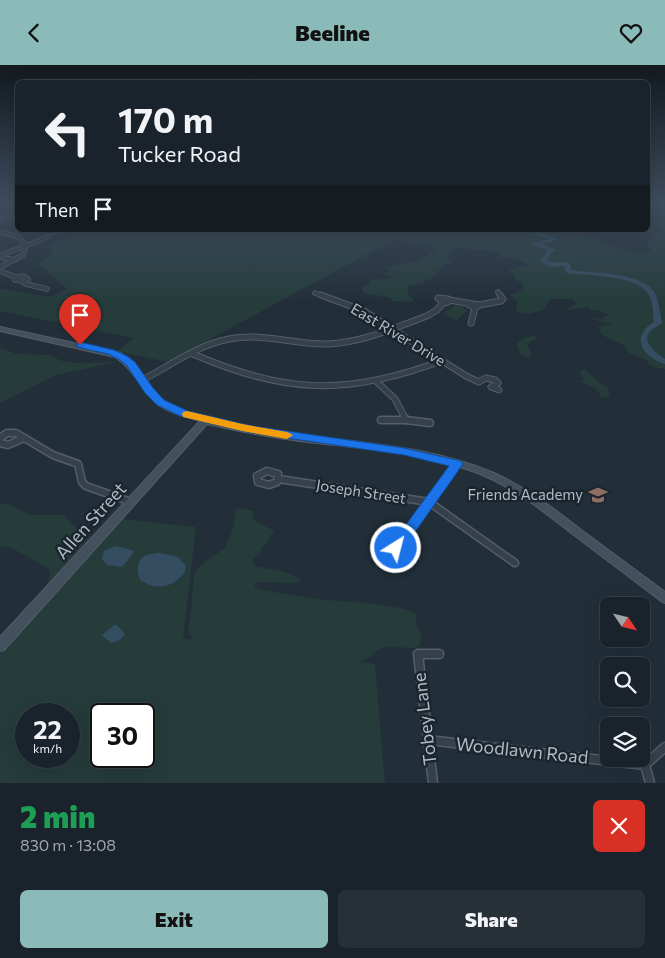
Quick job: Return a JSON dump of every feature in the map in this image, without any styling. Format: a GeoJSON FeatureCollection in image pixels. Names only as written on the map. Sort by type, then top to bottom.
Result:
{"type":"FeatureCollection","features":[{"type":"Feature","properties":{"kind":"main road"},"geometry":{"type":"LineString","coordinates":[[0,329],[114,353],[127,360],[152,394],[164,405],[178,411],[261,431],[404,452],[457,464],[500,479],[525,493],[665,598]]}},
{"type":"Feature","properties":{"kind":"main road","name":"Allen Street"},"geometry":{"type":"LineString","coordinates":[[0,646],[207,419]]}},
{"type":"Feature","properties":{"kind":"street"},"geometry":{"type":"LineString","coordinates":[[16,237],[26,245]]}},
{"type":"Feature","properties":{"kind":"street"},"geometry":{"type":"LineString","coordinates":[[15,260],[1,256],[47,237]]}},
{"type":"Feature","properties":{"kind":"street"},"geometry":{"type":"LineString","coordinates":[[0,267],[15,260],[25,252],[26,245]]}},
{"type":"Feature","properties":{"kind":"street"},"geometry":{"type":"LineString","coordinates":[[0,271],[16,277],[28,277],[27,280],[22,281],[47,289]]}},
{"type":"Feature","properties":{"kind":"street"},"geometry":{"type":"LineString","coordinates":[[142,380],[218,342],[245,337],[266,337],[308,343],[335,343],[355,340],[392,329],[436,312],[443,303],[438,299],[443,297],[477,307],[501,301],[503,299],[498,291]]}},
{"type":"Feature","properties":{"kind":"street","name":"East River Drive"},"geometry":{"type":"LineString","coordinates":[[315,293],[364,311],[441,361],[499,391]]}},
{"type":"Feature","properties":{"kind":"street"},"geometry":{"type":"LineString","coordinates":[[335,299],[342,294]]}},
{"type":"Feature","properties":{"kind":"street"},"geometry":{"type":"LineString","coordinates":[[471,323],[477,307]]}},
{"type":"Feature","properties":{"kind":"street"},"geometry":{"type":"LineString","coordinates":[[193,354],[235,373],[272,382],[330,387],[377,382],[441,361]]}},
{"type":"Feature","properties":{"kind":"street"},"geometry":{"type":"LineString","coordinates":[[377,382],[395,399],[406,419]]}},
{"type":"Feature","properties":{"kind":"street"},"geometry":{"type":"LineString","coordinates":[[381,420],[406,419],[430,423]]}},
{"type":"Feature","properties":{"kind":"street"},"geometry":{"type":"LineString","coordinates":[[0,438],[12,432],[56,457],[78,464],[82,482],[86,486],[131,502]]}},
{"type":"Feature","properties":{"kind":"street"},"geometry":{"type":"LineString","coordinates":[[0,443],[8,445],[24,438]]}},
{"type":"Feature","properties":{"kind":"street"},"geometry":{"type":"LineString","coordinates":[[396,548],[457,464]]}},
{"type":"Feature","properties":{"kind":"street","name":"Joseph Street"},"geometry":{"type":"LineString","coordinates":[[279,479],[429,502],[514,563]]}},
{"type":"Feature","properties":{"kind":"street","name":"Tobey Lane"},"geometry":{"type":"LineString","coordinates":[[433,783],[418,654],[439,654]]}},
{"type":"Feature","properties":{"kind":"street","name":"Woodlawn Road"},"geometry":{"type":"LineString","coordinates":[[428,740],[600,760]]}},
{"type":"Feature","properties":{"kind":"street"},"geometry":{"type":"LineString","coordinates":[[650,760],[665,747]]}},
{"type":"Feature","properties":{"kind":"street"},"geometry":{"type":"LineString","coordinates":[[646,767],[650,783]]}},
{"type":"Feature","properties":{"kind":"green space"},"geometry":{"type":"Polygon","coordinates":[[[67,237],[588,237],[614,247],[642,253],[653,250],[648,247],[647,242],[655,237],[665,237],[665,369],[657,368],[649,364],[645,359],[629,353],[623,345],[604,336],[599,331],[601,329],[596,326],[613,325],[587,317],[603,319],[603,316],[610,316],[601,311],[589,310],[590,307],[565,310],[576,304],[573,299],[551,299],[543,310],[528,314],[516,312],[517,301],[510,295],[520,291],[524,285],[515,279],[514,274],[507,271],[528,264],[514,258],[499,257],[497,252],[456,247],[452,249],[452,253],[446,259],[455,263],[444,265],[433,278],[408,286],[408,294],[414,300],[413,302],[392,301],[391,298],[365,293],[362,291],[362,286],[369,285],[371,280],[394,278],[384,274],[389,271],[386,267],[416,261],[435,250],[434,245],[392,241],[167,362],[118,351],[133,338],[0,311],[0,289],[51,297],[67,289],[38,264],[51,255],[53,251],[49,246],[67,237]]]}},
{"type":"Feature","properties":{"kind":"green space"},"geometry":{"type":"Polygon","coordinates":[[[455,305],[462,306],[467,311],[456,321],[444,313],[455,305]]]}},
{"type":"Feature","properties":{"kind":"green space"},"geometry":{"type":"Polygon","coordinates":[[[532,336],[538,338],[527,344],[532,355],[529,357],[523,356],[519,351],[517,343],[522,339],[532,336]]]}},
{"type":"Feature","properties":{"kind":"green space"},"geometry":{"type":"Polygon","coordinates":[[[0,348],[17,354],[50,355],[62,361],[74,363],[117,362],[56,375],[0,403],[0,348]]]}},
{"type":"Feature","properties":{"kind":"green space"},"geometry":{"type":"Polygon","coordinates":[[[584,369],[609,390],[609,397],[602,397],[595,388],[580,382],[585,380],[580,373],[584,369]]]}},
{"type":"Feature","properties":{"kind":"green space"},"geometry":{"type":"Polygon","coordinates":[[[0,503],[8,504],[29,515],[63,515],[77,528],[91,535],[91,539],[47,586],[50,574],[48,568],[12,548],[0,546],[0,503]]]}},
{"type":"Feature","properties":{"kind":"green space"},"geometry":{"type":"Polygon","coordinates":[[[239,508],[253,511],[254,519],[259,524],[274,531],[267,543],[261,547],[262,551],[252,560],[254,566],[285,572],[301,579],[293,583],[258,582],[254,586],[258,589],[311,598],[387,606],[416,614],[416,624],[422,637],[419,646],[411,648],[383,648],[364,661],[359,662],[375,664],[385,783],[0,783],[0,653],[120,519],[196,527],[183,638],[192,640],[188,629],[194,574],[201,565],[225,548],[234,526],[235,510],[239,508]]]}},
{"type":"Feature","properties":{"kind":"water"},"geometry":{"type":"Polygon","coordinates":[[[116,546],[135,551],[122,567],[107,565],[102,559],[104,551],[116,546]]]}},
{"type":"Feature","properties":{"kind":"water"},"geometry":{"type":"Polygon","coordinates":[[[160,553],[178,557],[186,566],[185,572],[175,582],[158,587],[140,580],[138,567],[141,559],[144,557],[160,553]]]}},
{"type":"Feature","properties":{"kind":"water"},"geometry":{"type":"Polygon","coordinates":[[[114,625],[117,625],[125,634],[120,640],[111,643],[102,635],[114,625]]]}},
{"type":"Feature","properties":{"kind":"waterway"},"geometry":{"type":"LineString","coordinates":[[546,237],[556,240],[533,244],[553,250],[548,253],[543,261],[550,265],[567,264],[568,271],[625,279],[645,286],[651,292],[658,323],[650,328],[643,338],[647,348],[665,362]]}},
{"type":"Feature","properties":{"kind":"slow traffic"},"geometry":{"type":"LineString","coordinates":[[187,414],[242,428],[287,435]]}},
{"type":"Feature","properties":{"kind":"place","name":"Friends Academy"},"geometry":{"type":"Point","coordinates":[598,495]}},
{"type":"Feature","properties":{"kind":"route"},"geometry":{"type":"LineString","coordinates":[[80,345],[111,352],[127,360],[160,403],[173,410],[252,430],[419,454],[457,464],[396,548]]}}]}
